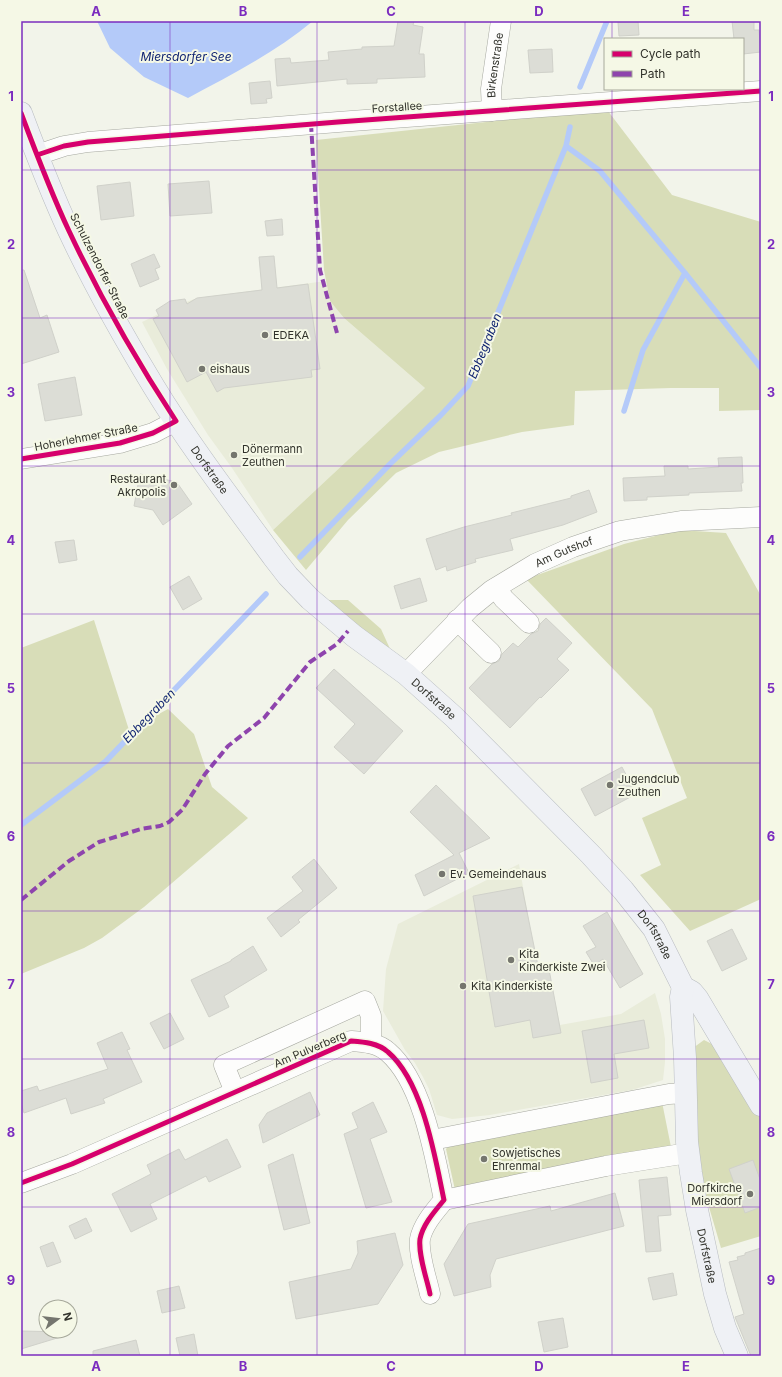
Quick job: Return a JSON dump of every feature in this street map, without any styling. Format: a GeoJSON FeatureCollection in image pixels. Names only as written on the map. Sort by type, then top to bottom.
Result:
{"type":"FeatureCollection","features":[{"type":"Feature","properties":{"kind":"main road","name":"Schulzendorfer Straße"},"geometry":{"type":"LineString","coordinates":[[21,113],[57,205],[89,272],[154,387],[176,421]]}},
{"type":"Feature","properties":{"kind":"main road","name":"Dorfstraße"},"geometry":{"type":"LineString","coordinates":[[176,421],[274,558],[298,587],[354,636],[406,674],[454,717],[591,854],[620,886],[654,929],[683,987],[692,992],[697,998],[761,1105]]}},
{"type":"Feature","properties":{"kind":"main road","name":"Dorfstraße"},"geometry":{"type":"LineString","coordinates":[[683,987],[681,997],[684,1023],[688,1152],[696,1210],[715,1294],[725,1328],[737,1356]]}},
{"type":"Feature","properties":{"kind":"street","name":"Birkenstraße"},"geometry":{"type":"LineString","coordinates":[[492,111],[491,89],[501,21]]}},
{"type":"Feature","properties":{"kind":"street","name":"Forstallee"},"geometry":{"type":"LineString","coordinates":[[37,155],[64,146],[88,142],[761,91]]}},
{"type":"Feature","properties":{"kind":"street","name":"Hoherlehmer Straße"},"geometry":{"type":"LineString","coordinates":[[21,459],[120,443],[153,433],[176,421]]}},
{"type":"Feature","properties":{"kind":"street","name":"Am Gutshof"},"geometry":{"type":"LineString","coordinates":[[406,674],[470,608],[496,588],[535,564],[573,547],[620,532],[681,521],[761,517]]}},
{"type":"Feature","properties":{"kind":"street"},"geometry":{"type":"LineString","coordinates":[[496,588],[504,599],[529,623]]}},
{"type":"Feature","properties":{"kind":"street"},"geometry":{"type":"LineString","coordinates":[[458,620],[491,653]]}},
{"type":"Feature","properties":{"kind":"street"},"geometry":{"type":"LineString","coordinates":[[235,1092],[224,1065],[365,1001],[371,1016],[371,1043]]}},
{"type":"Feature","properties":{"kind":"street","name":"Am Pulverberg"},"geometry":{"type":"LineString","coordinates":[[21,1183],[72,1164],[351,1041],[371,1043],[388,1052],[404,1070],[413,1086],[432,1140],[444,1200]]}},
{"type":"Feature","properties":{"kind":"street"},"geometry":{"type":"LineString","coordinates":[[432,1140],[637,1100],[686,1093]]}},
{"type":"Feature","properties":{"kind":"street"},"geometry":{"type":"LineString","coordinates":[[430,1294],[420,1249],[420,1238],[429,1220],[444,1200],[606,1166],[688,1152]]}},
{"type":"Feature","properties":{"kind":"shaded area"},"geometry":{"type":"Polygon","coordinates":[[[326,281],[330,301],[344,318],[425,388],[273,530],[208,435],[167,369],[142,322],[173,307],[197,298],[326,281]]]}},
{"type":"Feature","properties":{"kind":"shaded area","name":"Kita Kinderkiste"},"geometry":{"type":"Polygon","coordinates":[[[519,864],[535,956],[538,966],[548,964],[551,980],[541,981],[544,1007],[556,1005],[560,1025],[621,1014],[655,993],[661,1014],[665,1039],[663,1080],[632,1090],[490,1115],[452,1119],[437,1115],[429,1089],[423,1077],[405,1050],[383,1011],[386,969],[398,924],[519,864]]]}},
{"type":"Feature","properties":{"kind":"green space"},"geometry":{"type":"Polygon","coordinates":[[[608,111],[672,195],[761,222],[761,410],[719,411],[719,388],[575,391],[574,425],[522,432],[439,452],[396,473],[348,520],[306,570],[273,530],[425,388],[344,318],[330,301],[324,270],[316,140],[573,113],[608,111]]]}},
{"type":"Feature","properties":{"kind":"green space"},"geometry":{"type":"Polygon","coordinates":[[[679,530],[726,533],[761,596],[761,899],[690,931],[640,875],[661,865],[642,818],[687,798],[652,709],[526,579],[624,544],[679,530]]]}},
{"type":"Feature","properties":{"kind":"green space"},"geometry":{"type":"Polygon","coordinates":[[[325,600],[348,600],[381,629],[391,651],[325,600]]]}},
{"type":"Feature","properties":{"kind":"green space"},"geometry":{"type":"Polygon","coordinates":[[[94,620],[129,730],[168,709],[194,734],[212,787],[248,818],[144,907],[102,938],[84,948],[21,974],[21,648],[94,620]]]}},
{"type":"Feature","properties":{"kind":"green space"},"geometry":{"type":"Polygon","coordinates":[[[704,1040],[718,1047],[761,1117],[761,1236],[721,1248],[697,1166],[693,1048],[704,1040]]]}},
{"type":"Feature","properties":{"kind":"green space"},"geometry":{"type":"Polygon","coordinates":[[[662,1102],[671,1147],[455,1190],[446,1149],[451,1143],[662,1102]]]}},
{"type":"Feature","properties":{"kind":"water","name":"Miersdorfer See"},"geometry":{"type":"Polygon","coordinates":[[[97,21],[313,21],[269,53],[188,98],[144,77],[110,48],[97,21]]]}},
{"type":"Feature","properties":{"kind":"building"},"geometry":{"type":"Polygon","coordinates":[[[398,21],[414,21],[413,25],[423,27],[419,54],[424,54],[425,77],[377,79],[377,83],[347,84],[347,79],[277,86],[275,59],[290,58],[291,63],[329,60],[328,52],[362,49],[362,47],[394,46],[398,21]]]}},
{"type":"Feature","properties":{"kind":"building"},"geometry":{"type":"Polygon","coordinates":[[[638,21],[639,35],[619,36],[618,22],[638,21]]]}},
{"type":"Feature","properties":{"kind":"building"},"geometry":{"type":"Polygon","coordinates":[[[732,21],[754,21],[754,30],[759,30],[761,52],[744,54],[744,38],[734,38],[732,21]]]}},
{"type":"Feature","properties":{"kind":"building"},"geometry":{"type":"Polygon","coordinates":[[[552,49],[553,72],[530,73],[528,50],[552,49]]]}},
{"type":"Feature","properties":{"kind":"building"},"geometry":{"type":"Polygon","coordinates":[[[270,81],[272,98],[266,99],[267,103],[251,104],[249,83],[270,81]]]}},
{"type":"Feature","properties":{"kind":"building"},"geometry":{"type":"Polygon","coordinates":[[[209,181],[212,213],[170,216],[168,184],[209,181]]]}},
{"type":"Feature","properties":{"kind":"building"},"geometry":{"type":"Polygon","coordinates":[[[130,182],[134,216],[101,220],[97,186],[130,182]]]}},
{"type":"Feature","properties":{"kind":"building"},"geometry":{"type":"Polygon","coordinates":[[[282,219],[283,235],[267,236],[265,221],[282,219]]]}},
{"type":"Feature","properties":{"kind":"building"},"geometry":{"type":"Polygon","coordinates":[[[154,254],[160,267],[155,269],[159,279],[140,287],[131,264],[154,254]]]}},
{"type":"Feature","properties":{"kind":"building"},"geometry":{"type":"Polygon","coordinates":[[[274,256],[277,288],[308,284],[320,369],[311,370],[312,377],[224,388],[217,392],[206,372],[187,382],[153,319],[159,316],[156,310],[170,301],[185,299],[187,304],[197,298],[262,290],[259,257],[274,256]]]}},
{"type":"Feature","properties":{"kind":"building"},"geometry":{"type":"Polygon","coordinates":[[[21,270],[24,270],[40,318],[47,315],[59,352],[21,364],[21,270]]]}},
{"type":"Feature","properties":{"kind":"building"},"geometry":{"type":"Polygon","coordinates":[[[75,377],[82,415],[45,421],[38,384],[75,377]]]}},
{"type":"Feature","properties":{"kind":"building"},"geometry":{"type":"Polygon","coordinates":[[[742,457],[742,491],[689,493],[689,495],[647,497],[647,500],[624,501],[623,478],[665,476],[664,466],[688,466],[688,469],[719,467],[718,458],[742,457]]]}},
{"type":"Feature","properties":{"kind":"building"},"geometry":{"type":"Polygon","coordinates":[[[140,474],[172,481],[178,484],[192,504],[163,525],[153,510],[134,506],[140,474]]]}},
{"type":"Feature","properties":{"kind":"building"},"geometry":{"type":"Polygon","coordinates":[[[589,490],[597,512],[563,525],[510,539],[513,550],[475,559],[476,562],[447,571],[446,566],[436,570],[426,539],[464,527],[512,515],[511,513],[571,498],[571,496],[589,490]]]}},
{"type":"Feature","properties":{"kind":"building"},"geometry":{"type":"Polygon","coordinates":[[[74,540],[77,560],[59,563],[55,542],[74,540]]]}},
{"type":"Feature","properties":{"kind":"building"},"geometry":{"type":"Polygon","coordinates":[[[189,576],[202,599],[183,610],[170,587],[189,576]]]}},
{"type":"Feature","properties":{"kind":"building"},"geometry":{"type":"Polygon","coordinates":[[[420,578],[427,601],[401,609],[394,586],[420,578]]]}},
{"type":"Feature","properties":{"kind":"building"},"geometry":{"type":"Polygon","coordinates":[[[546,618],[572,643],[557,659],[569,670],[510,728],[469,688],[492,664],[499,661],[502,654],[513,643],[518,647],[531,634],[538,631],[540,624],[546,618]]]}},
{"type":"Feature","properties":{"kind":"building"},"geometry":{"type":"Polygon","coordinates":[[[334,669],[403,731],[364,774],[334,747],[355,724],[316,688],[334,669]]]}},
{"type":"Feature","properties":{"kind":"building","name":"Jugendclub Zeuthen"},"geometry":{"type":"Polygon","coordinates":[[[622,767],[636,794],[595,816],[581,789],[622,767]]]}},
{"type":"Feature","properties":{"kind":"building"},"geometry":{"type":"Polygon","coordinates":[[[436,785],[490,838],[459,853],[469,873],[424,896],[415,875],[454,855],[410,812],[436,785]]]}},
{"type":"Feature","properties":{"kind":"building"},"geometry":{"type":"Polygon","coordinates":[[[314,859],[337,888],[298,920],[300,922],[281,937],[267,918],[303,891],[292,877],[314,859]]]}},
{"type":"Feature","properties":{"kind":"building","name":"Kita Kinderkiste Zwei"},"geometry":{"type":"Polygon","coordinates":[[[522,887],[538,966],[548,964],[561,1033],[533,1038],[530,1020],[495,1027],[473,896],[522,887]]]}},
{"type":"Feature","properties":{"kind":"building"},"geometry":{"type":"Polygon","coordinates":[[[607,912],[643,974],[620,988],[603,959],[594,965],[586,952],[596,947],[583,926],[607,912]]]}},
{"type":"Feature","properties":{"kind":"building"},"geometry":{"type":"Polygon","coordinates":[[[732,929],[747,959],[722,971],[707,941],[732,929]]]}},
{"type":"Feature","properties":{"kind":"building"},"geometry":{"type":"Polygon","coordinates":[[[253,946],[267,970],[224,996],[229,1007],[209,1017],[191,980],[231,961],[253,946]]]}},
{"type":"Feature","properties":{"kind":"building"},"geometry":{"type":"Polygon","coordinates":[[[170,1013],[184,1039],[164,1049],[150,1023],[170,1013]]]}},
{"type":"Feature","properties":{"kind":"building"},"geometry":{"type":"Polygon","coordinates":[[[644,1020],[649,1048],[614,1054],[618,1078],[591,1083],[582,1031],[644,1020]]]}},
{"type":"Feature","properties":{"kind":"building"},"geometry":{"type":"Polygon","coordinates":[[[122,1032],[130,1049],[127,1050],[142,1082],[103,1099],[105,1103],[71,1114],[66,1098],[24,1113],[21,1103],[21,1091],[37,1086],[39,1091],[108,1069],[97,1043],[122,1032]]]}},
{"type":"Feature","properties":{"kind":"building"},"geometry":{"type":"Polygon","coordinates":[[[310,1092],[320,1115],[263,1143],[259,1125],[267,1113],[310,1092]]]}},
{"type":"Feature","properties":{"kind":"building"},"geometry":{"type":"Polygon","coordinates":[[[373,1102],[387,1132],[370,1139],[392,1202],[366,1208],[344,1134],[358,1128],[352,1113],[373,1102]]]}},
{"type":"Feature","properties":{"kind":"building"},"geometry":{"type":"Polygon","coordinates":[[[227,1139],[241,1167],[209,1182],[206,1176],[150,1204],[157,1219],[131,1232],[112,1194],[151,1174],[147,1165],[179,1149],[185,1160],[227,1139]]]}},
{"type":"Feature","properties":{"kind":"building"},"geometry":{"type":"Polygon","coordinates":[[[293,1154],[310,1223],[284,1230],[268,1165],[293,1154]]]}},
{"type":"Feature","properties":{"kind":"building","name":"Dorfkirche Miersdorf"},"geometry":{"type":"Polygon","coordinates":[[[753,1160],[761,1182],[761,1207],[745,1213],[729,1169],[753,1160]]]}},
{"type":"Feature","properties":{"kind":"building"},"geometry":{"type":"Polygon","coordinates":[[[667,1177],[671,1215],[658,1216],[661,1251],[646,1252],[639,1180],[667,1177]]]}},
{"type":"Feature","properties":{"kind":"building"},"geometry":{"type":"Polygon","coordinates":[[[615,1193],[624,1226],[496,1259],[490,1275],[491,1287],[454,1296],[444,1264],[468,1224],[550,1206],[551,1211],[615,1193]]]}},
{"type":"Feature","properties":{"kind":"building"},"geometry":{"type":"Polygon","coordinates":[[[86,1218],[92,1231],[75,1239],[69,1226],[86,1218]]]}},
{"type":"Feature","properties":{"kind":"building"},"geometry":{"type":"Polygon","coordinates":[[[395,1233],[403,1265],[378,1304],[296,1319],[289,1282],[351,1269],[358,1253],[357,1241],[395,1233]]]}},
{"type":"Feature","properties":{"kind":"building"},"geometry":{"type":"Polygon","coordinates":[[[53,1242],[61,1262],[47,1267],[40,1247],[53,1242]]]}},
{"type":"Feature","properties":{"kind":"building"},"geometry":{"type":"Polygon","coordinates":[[[761,1248],[761,1356],[751,1356],[735,1317],[744,1314],[729,1262],[738,1260],[737,1257],[745,1255],[745,1253],[761,1248]]]}},
{"type":"Feature","properties":{"kind":"building"},"geometry":{"type":"Polygon","coordinates":[[[673,1273],[677,1295],[653,1300],[648,1278],[673,1273]]]}},
{"type":"Feature","properties":{"kind":"building"},"geometry":{"type":"Polygon","coordinates":[[[179,1286],[185,1308],[162,1313],[157,1291],[179,1286]]]}},
{"type":"Feature","properties":{"kind":"building"},"geometry":{"type":"Polygon","coordinates":[[[563,1318],[568,1347],[544,1352],[538,1322],[563,1318]]]}},
{"type":"Feature","properties":{"kind":"building"},"geometry":{"type":"Polygon","coordinates":[[[21,1331],[38,1331],[38,1339],[54,1339],[21,1349],[21,1331]]]}},
{"type":"Feature","properties":{"kind":"building"},"geometry":{"type":"Polygon","coordinates":[[[194,1334],[198,1356],[180,1356],[176,1338],[194,1334]]]}},
{"type":"Feature","properties":{"kind":"building"},"geometry":{"type":"Polygon","coordinates":[[[136,1340],[140,1356],[93,1356],[93,1351],[136,1340]]]}},
{"type":"Feature","properties":{"kind":"waterway","name":"Ebbegraben"},"geometry":{"type":"LineString","coordinates":[[580,87],[607,21]]}},
{"type":"Feature","properties":{"kind":"waterway","name":"Ebbegraben"},"geometry":{"type":"LineString","coordinates":[[300,557],[468,386],[566,146],[570,127]]}},
{"type":"Feature","properties":{"kind":"waterway"},"geometry":{"type":"LineString","coordinates":[[566,146],[600,171],[685,273],[761,368]]}},
{"type":"Feature","properties":{"kind":"waterway"},"geometry":{"type":"LineString","coordinates":[[624,411],[643,350],[685,273]]}},
{"type":"Feature","properties":{"kind":"waterway","name":"Ebbegraben"},"geometry":{"type":"LineString","coordinates":[[21,825],[106,761],[266,594]]}},
{"type":"Feature","properties":{"kind":"marked path"},"geometry":{"type":"LineString","coordinates":[[311,124],[320,270],[337,333]]}},
{"type":"Feature","properties":{"kind":"marked path"},"geometry":{"type":"LineString","coordinates":[[21,900],[69,861],[99,842],[141,829],[160,826],[169,822],[182,810],[205,774],[228,746],[264,718],[310,662],[337,644],[348,631]]}},
{"type":"Feature","properties":{"kind":"cycle path"},"geometry":{"type":"LineString","coordinates":[[37,155],[64,146],[88,142],[761,91]]}},
{"type":"Feature","properties":{"kind":"cycle path"},"geometry":{"type":"LineString","coordinates":[[21,113],[62,217],[93,280],[119,328],[176,421],[153,433],[120,443],[21,459]]}},
{"type":"Feature","properties":{"kind":"cycle path"},"geometry":{"type":"LineString","coordinates":[[21,1183],[72,1164],[351,1041],[371,1044],[384,1049],[400,1065],[419,1101],[432,1142],[444,1200],[433,1213],[420,1239],[421,1259],[430,1294]]}},
{"type":"Feature","properties":{"kind":"place","name":"EDEKA"},"geometry":{"type":"Point","coordinates":[265,335]}},
{"type":"Feature","properties":{"kind":"place","name":"eishaus"},"geometry":{"type":"Point","coordinates":[202,369]}},
{"type":"Feature","properties":{"kind":"place","name":"Dönermann Zeuthen"},"geometry":{"type":"Point","coordinates":[234,455]}},
{"type":"Feature","properties":{"kind":"place","name":"Restaurant Akropolis"},"geometry":{"type":"Point","coordinates":[174,485]}},
{"type":"Feature","properties":{"kind":"place","name":"Jugendclub Zeuthen"},"geometry":{"type":"Point","coordinates":[610,785]}},
{"type":"Feature","properties":{"kind":"place","name":"Ev. Gemeindehaus"},"geometry":{"type":"Point","coordinates":[442,874]}},
{"type":"Feature","properties":{"kind":"place","name":"Kita Kinderkiste Zwei"},"geometry":{"type":"Point","coordinates":[511,960]}},
{"type":"Feature","properties":{"kind":"place","name":"Kita Kinderkiste"},"geometry":{"type":"Point","coordinates":[463,986]}},
{"type":"Feature","properties":{"kind":"place","name":"Sowjetisches Ehrenmal"},"geometry":{"type":"Point","coordinates":[484,1159]}},
{"type":"Feature","properties":{"kind":"place","name":"Dorfkirche Miersdorf"},"geometry":{"type":"Point","coordinates":[750,1194]}}]}
